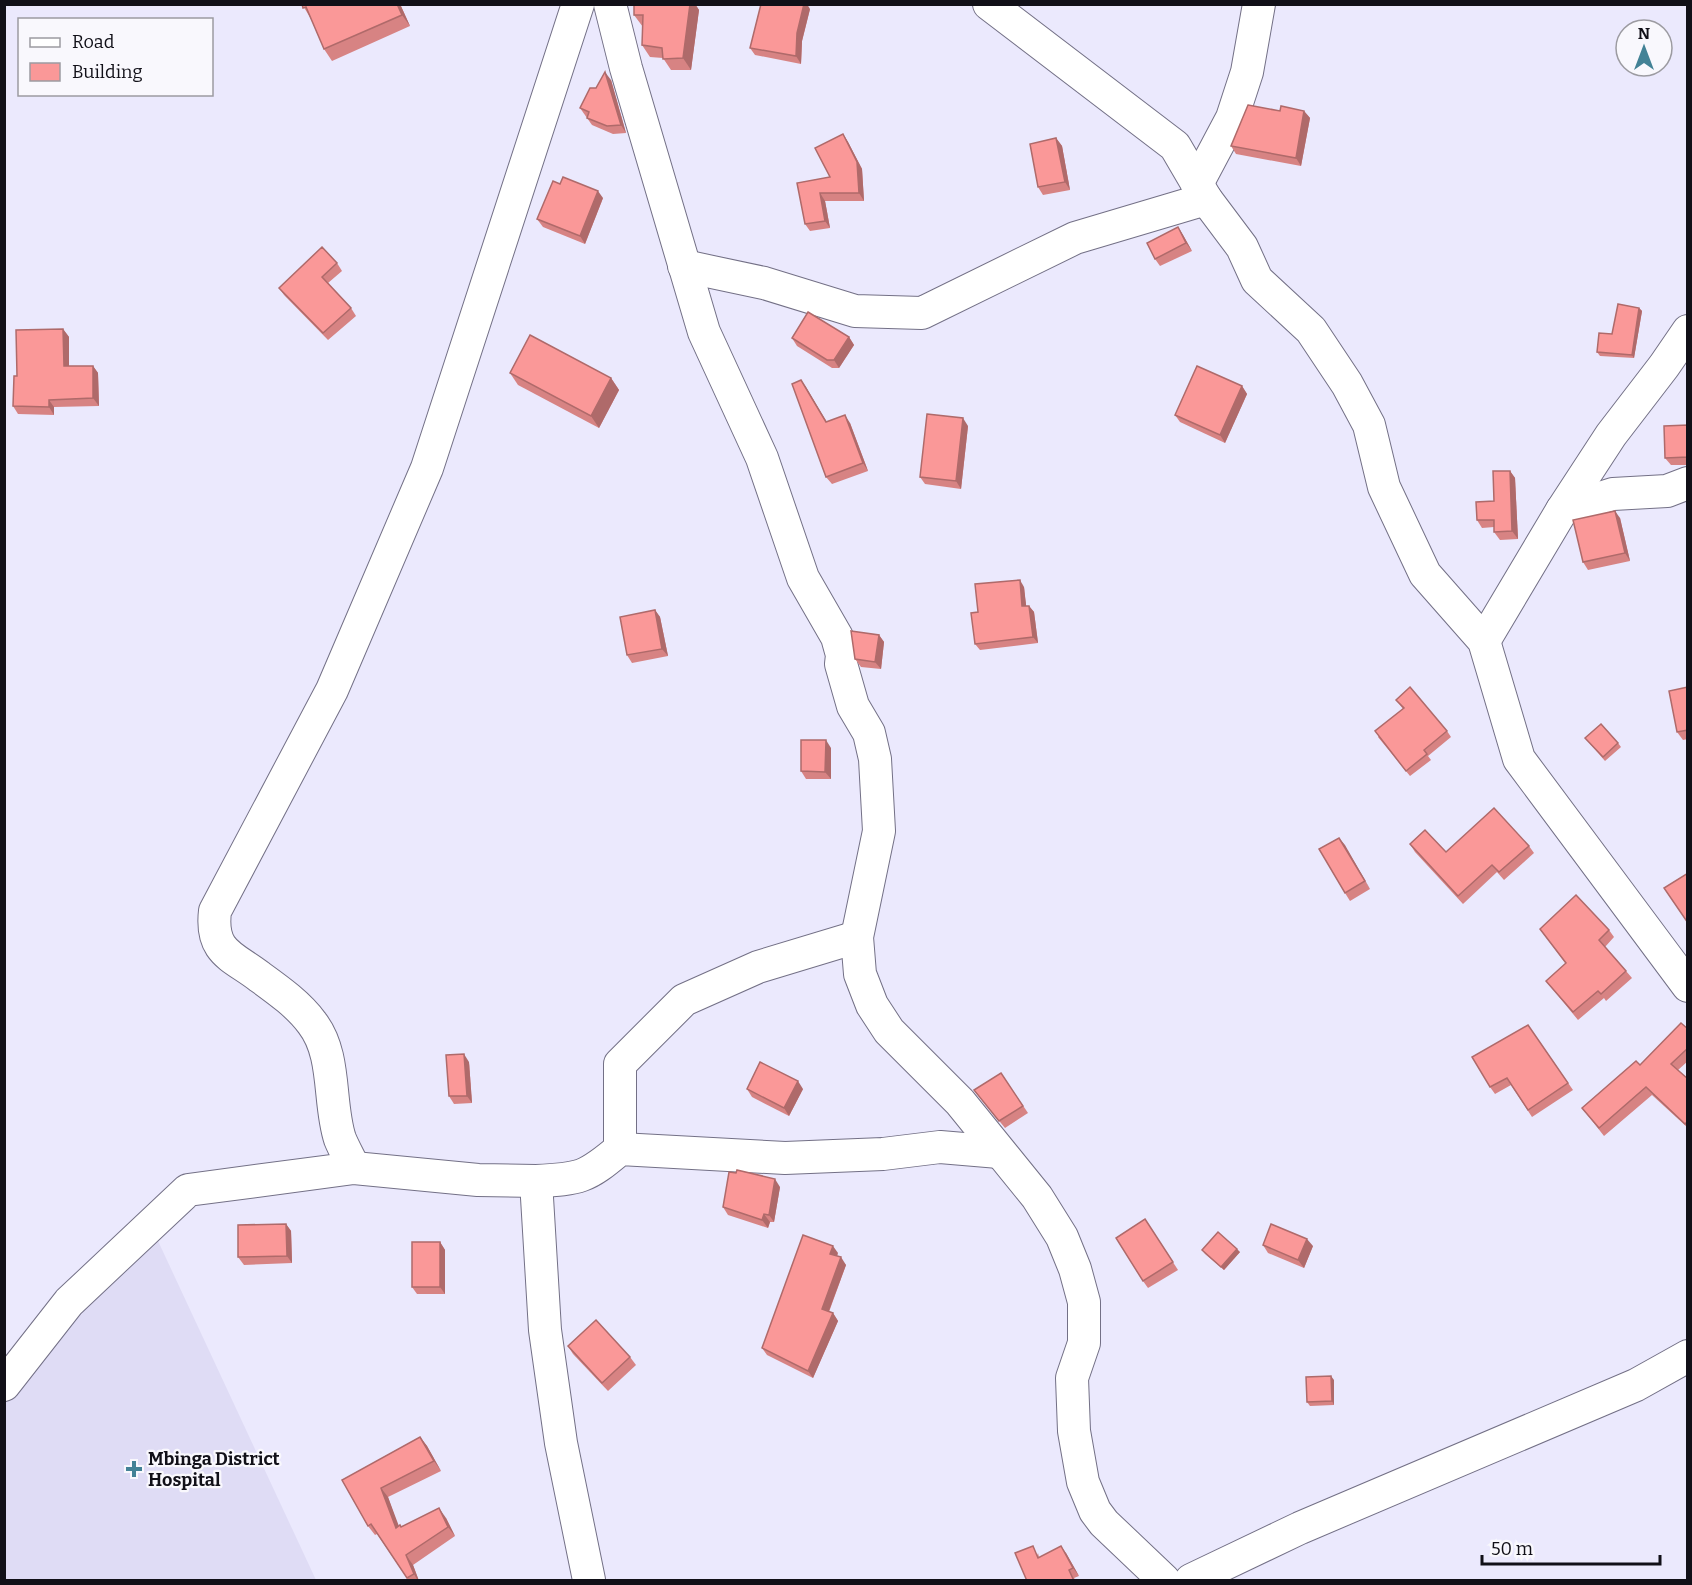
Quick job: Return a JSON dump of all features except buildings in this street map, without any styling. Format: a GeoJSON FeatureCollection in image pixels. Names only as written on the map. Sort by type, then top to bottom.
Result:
{"type":"FeatureCollection","features":[{"type":"Feature","properties":{"kind":"street"},"geometry":{"type":"LineString","coordinates":[[354,1168],[340,1138],[326,1057],[314,1026],[304,1013],[259,975],[226,954],[213,922],[215,911],[333,690],[427,468],[578,4]]}},
{"type":"Feature","properties":{"kind":"street"},"geometry":{"type":"LineString","coordinates":[[610,4],[626,68],[704,332],[762,458],[803,578],[837,637],[842,656],[841,664],[854,706],[869,733],[875,759],[879,831],[857,937],[860,974],[872,1005],[889,1031],[960,1102],[1037,1197],[1062,1237],[1075,1269],[1084,1302],[1084,1343],[1072,1378],[1074,1431],[1083,1482],[1095,1511],[1104,1523],[1164,1581]]}},
{"type":"Feature","properties":{"kind":"street"},"geometry":{"type":"LineString","coordinates":[[989,4],[1175,146],[1202,191],[1242,247],[1257,280],[1311,330],[1347,384],[1369,425],[1384,487],[1425,574],[1484,641],[1519,759],[1597,867],[1688,986]]}},
{"type":"Feature","properties":{"kind":"street"},"geometry":{"type":"LineString","coordinates":[[684,266],[764,283],[855,311],[922,313],[1075,238],[1202,191],[1233,118],[1247,72],[1259,4]]}},
{"type":"Feature","properties":{"kind":"street"},"geometry":{"type":"LineString","coordinates":[[1484,641],[1562,510],[1611,435],[1688,331]]}},
{"type":"Feature","properties":{"kind":"street"},"geometry":{"type":"LineString","coordinates":[[1562,510],[1613,494],[1668,491],[1688,483]]}},
{"type":"Feature","properties":{"kind":"street"},"geometry":{"type":"LineString","coordinates":[[620,1149],[620,1064],[684,1000],[758,967],[857,937]]}},
{"type":"Feature","properties":{"kind":"street"},"geometry":{"type":"LineString","coordinates":[[4,1385],[69,1302],[188,1190],[354,1168],[478,1180],[576,1179],[594,1171],[620,1149],[785,1158],[884,1154],[940,1147],[999,1152]]}},
{"type":"Feature","properties":{"kind":"street"},"geometry":{"type":"LineString","coordinates":[[536,1181],[545,1330],[561,1443],[589,1581]]}},
{"type":"Feature","properties":{"kind":"street"},"geometry":{"type":"LineString","coordinates":[[1191,1581],[1300,1528],[1636,1385],[1688,1356]]}},
{"type":"Feature","properties":{"kind":"shaded area","name":"Mbinga District Hospital"},"geometry":{"type":"Polygon","coordinates":[[[145,1213],[316,1580],[5,1580],[4,1357],[145,1213]]]}},
{"type":"Feature","properties":{"kind":"place","name":"Mbinga District Hospital"},"geometry":{"type":"Point","coordinates":[134,1469]}}]}
